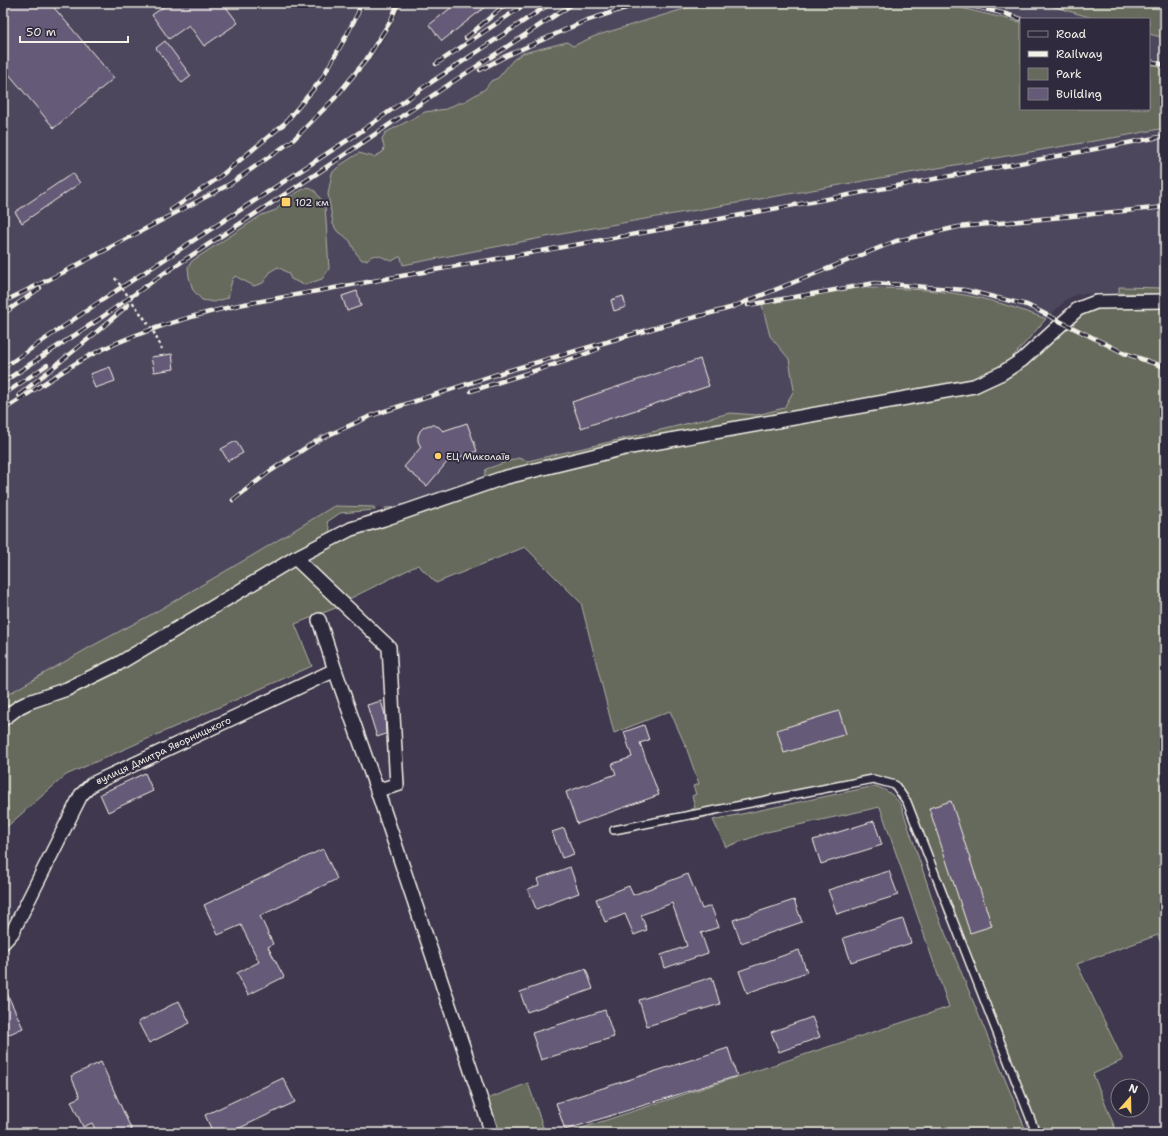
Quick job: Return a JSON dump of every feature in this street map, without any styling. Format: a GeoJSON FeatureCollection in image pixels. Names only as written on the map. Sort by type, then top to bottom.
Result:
{"type":"FeatureCollection","features":[{"type":"Feature","properties":{"kind":"street"},"geometry":{"type":"LineString","coordinates":[[3,718],[28,702],[67,689],[118,664],[295,558],[351,529],[510,476],[625,448],[974,386],[1002,373],[1022,360],[1078,309],[1096,302],[1165,301]]}},
{"type":"Feature","properties":{"kind":"street"},"geometry":{"type":"LineString","coordinates":[[295,558],[389,647],[397,785],[377,790]]}},
{"type":"Feature","properties":{"kind":"street"},"geometry":{"type":"LineString","coordinates":[[319,620],[492,1133]]}},
{"type":"Feature","properties":{"kind":"street","name":"вулиця Дмитра Яворницького"},"geometry":{"type":"LineString","coordinates":[[3,943],[12,933],[81,795],[86,788],[335,670]]}},
{"type":"Feature","properties":{"kind":"lane"},"geometry":{"type":"LineString","coordinates":[[614,830],[873,779],[895,785],[908,802],[1036,1133]]}},
{"type":"Feature","properties":{"kind":"path"},"geometry":{"type":"LineString","coordinates":[[115,278],[152,329],[162,349]]}},
{"type":"Feature","properties":{"kind":"shaded area"},"geometry":{"type":"Polygon","coordinates":[[[3,3],[401,3],[368,66],[403,3],[731,3],[687,8],[403,265],[582,230],[1165,128],[1165,288],[1119,287],[1119,293],[1078,294],[1067,299],[1046,319],[971,296],[912,289],[845,288],[761,301],[770,336],[789,359],[794,390],[784,408],[757,415],[730,413],[528,461],[518,458],[486,468],[484,477],[408,507],[385,508],[334,506],[152,614],[92,646],[3,697],[3,3]]]}},
{"type":"Feature","properties":{"kind":"shaded area"},"geometry":{"type":"Polygon","coordinates":[[[920,3],[1041,3],[1093,18],[1020,18],[1020,22],[971,11],[920,3]]]}},
{"type":"Feature","properties":{"kind":"shaded area"},"geometry":{"type":"Polygon","coordinates":[[[1150,34],[1165,38],[1165,70],[1150,66],[1150,34]]]}},
{"type":"Feature","properties":{"kind":"green space"},"geometry":{"type":"Polygon","coordinates":[[[731,3],[940,3],[1020,22],[1020,110],[1150,110],[1150,65],[1157,65],[1165,67],[1165,128],[582,230],[403,265],[401,257],[392,261],[376,255],[367,260],[362,260],[356,253],[350,241],[337,231],[333,224],[328,194],[332,173],[339,166],[359,153],[374,157],[383,152],[384,147],[382,139],[385,133],[425,112],[446,109],[458,103],[462,103],[485,89],[491,81],[498,78],[513,60],[523,53],[567,42],[573,46],[595,36],[687,8],[731,3]]]}},
{"type":"Feature","properties":{"kind":"green space"},"geometry":{"type":"Polygon","coordinates":[[[1041,3],[1165,3],[1165,38],[1150,34],[1150,18],[1093,18],[1041,3]]]}},
{"type":"Feature","properties":{"kind":"green space"},"geometry":{"type":"Polygon","coordinates":[[[307,187],[315,191],[325,205],[329,269],[322,279],[304,285],[291,279],[288,273],[278,267],[271,271],[263,283],[254,286],[235,276],[232,280],[228,298],[214,302],[202,300],[193,290],[189,277],[188,267],[192,261],[262,215],[276,210],[284,200],[307,187]]]}},
{"type":"Feature","properties":{"kind":"green space"},"geometry":{"type":"Polygon","coordinates":[[[1119,287],[1165,288],[1165,294],[1119,293],[1119,287]]]}},
{"type":"Feature","properties":{"kind":"green space"},"geometry":{"type":"Polygon","coordinates":[[[845,288],[908,289],[955,293],[999,303],[1046,319],[1010,360],[999,367],[972,379],[806,413],[625,445],[500,477],[412,510],[391,516],[386,513],[385,508],[408,507],[484,477],[486,469],[518,458],[528,461],[730,413],[757,415],[784,408],[794,390],[789,359],[770,336],[761,301],[845,288]]]}},
{"type":"Feature","properties":{"kind":"green space"},"geometry":{"type":"Polygon","coordinates":[[[1165,300],[1165,954],[1158,935],[1077,964],[1123,1060],[1093,1074],[1117,1133],[1039,1133],[945,912],[909,802],[894,785],[868,778],[693,820],[684,812],[695,808],[692,796],[696,794],[693,786],[699,784],[686,747],[670,711],[614,733],[581,603],[525,547],[436,583],[418,565],[345,601],[305,558],[334,540],[376,526],[415,516],[504,485],[626,452],[976,389],[1076,310],[1165,300]]]}},
{"type":"Feature","properties":{"kind":"green space"},"geometry":{"type":"Polygon","coordinates":[[[334,506],[374,507],[375,510],[340,513],[327,522],[330,530],[329,535],[134,650],[3,713],[3,697],[92,646],[152,614],[334,506]]]}},
{"type":"Feature","properties":{"kind":"green space"},"geometry":{"type":"Polygon","coordinates":[[[289,567],[294,567],[300,570],[338,607],[295,624],[312,666],[66,775],[3,830],[3,724],[21,710],[289,567]]]}},
{"type":"Feature","properties":{"kind":"green space"},"geometry":{"type":"Polygon","coordinates":[[[875,786],[890,793],[901,805],[937,913],[1027,1133],[567,1133],[949,1007],[880,807],[767,832],[726,847],[713,820],[875,786]]]}},
{"type":"Feature","properties":{"kind":"green space"},"geometry":{"type":"Polygon","coordinates":[[[528,1083],[545,1133],[493,1133],[487,1102],[490,1098],[528,1083]]]}},
{"type":"Feature","properties":{"kind":"building"},"geometry":{"type":"Polygon","coordinates":[[[3,3],[50,3],[114,78],[54,128],[3,67],[3,3]]]}},
{"type":"Feature","properties":{"kind":"building"},"geometry":{"type":"Polygon","coordinates":[[[169,3],[223,3],[238,23],[204,46],[189,25],[169,39],[152,15],[169,3]]]}},
{"type":"Feature","properties":{"kind":"building"},"geometry":{"type":"Polygon","coordinates":[[[457,3],[490,3],[442,41],[429,25],[457,3]]]}},
{"type":"Feature","properties":{"kind":"building"},"geometry":{"type":"Polygon","coordinates":[[[165,41],[191,76],[182,83],[156,48],[165,41]]]}},
{"type":"Feature","properties":{"kind":"building"},"geometry":{"type":"Polygon","coordinates":[[[73,173],[80,183],[22,223],[15,212],[73,173]]]}},
{"type":"Feature","properties":{"kind":"building"},"geometry":{"type":"Polygon","coordinates":[[[357,291],[361,306],[347,311],[342,296],[357,291]]]}},
{"type":"Feature","properties":{"kind":"building"},"geometry":{"type":"Polygon","coordinates":[[[623,296],[626,307],[614,311],[611,300],[623,296]]]}},
{"type":"Feature","properties":{"kind":"building"},"geometry":{"type":"Polygon","coordinates":[[[172,354],[174,369],[154,372],[151,357],[172,354]]]}},
{"type":"Feature","properties":{"kind":"building"},"geometry":{"type":"Polygon","coordinates":[[[700,359],[709,386],[581,428],[572,402],[700,359]]]}},
{"type":"Feature","properties":{"kind":"building"},"geometry":{"type":"Polygon","coordinates":[[[110,367],[115,381],[95,388],[90,374],[110,367]]]}},
{"type":"Feature","properties":{"kind":"building","name":"ЕЦ Миколаїв"},"geometry":{"type":"Polygon","coordinates":[[[467,423],[477,451],[448,461],[427,486],[404,467],[421,447],[418,441],[418,436],[424,427],[434,425],[443,431],[467,423]]]}},
{"type":"Feature","properties":{"kind":"building"},"geometry":{"type":"Polygon","coordinates":[[[236,441],[243,453],[228,461],[221,449],[236,441]]]}},
{"type":"Feature","properties":{"kind":"building"},"geometry":{"type":"Polygon","coordinates":[[[381,701],[385,715],[386,734],[377,737],[367,705],[381,701]]]}},
{"type":"Feature","properties":{"kind":"building"},"geometry":{"type":"Polygon","coordinates":[[[839,711],[846,734],[784,753],[777,730],[839,711]]]}},
{"type":"Feature","properties":{"kind":"building"},"geometry":{"type":"Polygon","coordinates":[[[644,725],[649,740],[640,743],[659,795],[577,824],[566,792],[616,774],[612,764],[632,757],[624,732],[644,725]]]}},
{"type":"Feature","properties":{"kind":"building"},"geometry":{"type":"Polygon","coordinates":[[[145,773],[153,791],[108,812],[100,794],[145,773]]]}},
{"type":"Feature","properties":{"kind":"building"},"geometry":{"type":"Polygon","coordinates":[[[951,801],[992,926],[970,933],[929,808],[951,801]]]}},
{"type":"Feature","properties":{"kind":"building"},"geometry":{"type":"Polygon","coordinates":[[[874,821],[882,845],[821,864],[813,840],[874,821]]]}},
{"type":"Feature","properties":{"kind":"building"},"geometry":{"type":"Polygon","coordinates":[[[564,828],[574,854],[562,858],[552,832],[564,828]]]}},
{"type":"Feature","properties":{"kind":"building"},"geometry":{"type":"Polygon","coordinates":[[[323,849],[337,879],[260,916],[273,944],[268,947],[284,977],[248,995],[237,973],[259,962],[241,925],[218,935],[204,905],[323,849]]]}},
{"type":"Feature","properties":{"kind":"building"},"geometry":{"type":"Polygon","coordinates":[[[570,867],[579,893],[536,909],[528,889],[539,885],[537,879],[570,867]]]}},
{"type":"Feature","properties":{"kind":"building"},"geometry":{"type":"Polygon","coordinates":[[[889,871],[898,895],[837,914],[828,890],[889,871]]]}},
{"type":"Feature","properties":{"kind":"building"},"geometry":{"type":"Polygon","coordinates":[[[688,874],[702,909],[711,906],[719,927],[701,933],[708,953],[665,968],[661,955],[687,946],[672,903],[641,915],[647,930],[634,935],[625,914],[605,922],[596,899],[629,886],[633,895],[688,874]]]}},
{"type":"Feature","properties":{"kind":"building"},"geometry":{"type":"Polygon","coordinates":[[[794,900],[802,922],[741,943],[733,920],[794,900]]]}},
{"type":"Feature","properties":{"kind":"building"},"geometry":{"type":"Polygon","coordinates":[[[903,919],[911,943],[851,962],[843,938],[903,919]]]}},
{"type":"Feature","properties":{"kind":"building"},"geometry":{"type":"Polygon","coordinates":[[[799,950],[807,972],[747,993],[739,971],[799,950]]]}},
{"type":"Feature","properties":{"kind":"building"},"geometry":{"type":"Polygon","coordinates":[[[586,969],[593,989],[527,1012],[520,992],[586,969]]]}},
{"type":"Feature","properties":{"kind":"building"},"geometry":{"type":"Polygon","coordinates":[[[712,977],[720,1004],[647,1026],[639,1000],[712,977]]]}},
{"type":"Feature","properties":{"kind":"building"},"geometry":{"type":"Polygon","coordinates":[[[3,985],[23,1028],[3,1037],[3,985]]]}},
{"type":"Feature","properties":{"kind":"building"},"geometry":{"type":"Polygon","coordinates":[[[179,1001],[190,1023],[149,1043],[138,1022],[179,1001]]]}},
{"type":"Feature","properties":{"kind":"building"},"geometry":{"type":"Polygon","coordinates":[[[605,1010],[614,1037],[541,1060],[532,1033],[605,1010]]]}},
{"type":"Feature","properties":{"kind":"building"},"geometry":{"type":"Polygon","coordinates":[[[812,1017],[820,1037],[779,1052],[771,1032],[812,1017]]]}},
{"type":"Feature","properties":{"kind":"building"},"geometry":{"type":"Polygon","coordinates":[[[728,1048],[737,1076],[565,1130],[556,1103],[728,1048]]]}},
{"type":"Feature","properties":{"kind":"building"},"geometry":{"type":"Polygon","coordinates":[[[101,1062],[133,1133],[97,1133],[92,1123],[83,1127],[71,1101],[80,1097],[71,1076],[101,1062]]]}},
{"type":"Feature","properties":{"kind":"building"},"geometry":{"type":"Polygon","coordinates":[[[283,1078],[295,1102],[229,1133],[213,1133],[205,1115],[283,1078]]]}},
{"type":"Feature","properties":{"kind":"railway"},"geometry":{"type":"LineString","coordinates":[[171,210],[217,179],[285,123],[321,80],[358,13],[360,3]]}},
{"type":"Feature","properties":{"kind":"railway"},"geometry":{"type":"LineString","coordinates":[[3,302],[62,273],[230,184],[292,141],[334,99],[366,60],[391,20],[398,3]]}},
{"type":"Feature","properties":{"kind":"railway"},"geometry":{"type":"LineString","coordinates":[[466,38],[507,3]]}},
{"type":"Feature","properties":{"kind":"railway"},"geometry":{"type":"LineString","coordinates":[[436,64],[527,3]]}},
{"type":"Feature","properties":{"kind":"railway"},"geometry":{"type":"LineString","coordinates":[[3,368],[102,300],[360,132],[427,85],[551,3]]}},
{"type":"Feature","properties":{"kind":"railway"},"geometry":{"type":"LineString","coordinates":[[3,382],[98,320],[163,274],[574,3]]}},
{"type":"Feature","properties":{"kind":"railway"},"geometry":{"type":"LineString","coordinates":[[480,70],[506,56],[585,21],[641,3]]}},
{"type":"Feature","properties":{"kind":"railway"},"geometry":{"type":"LineString","coordinates":[[960,3],[1020,19]]}},
{"type":"Feature","properties":{"kind":"railway"},"geometry":{"type":"LineString","coordinates":[[1150,61],[1165,65]]}},
{"type":"Feature","properties":{"kind":"railway"},"geometry":{"type":"LineString","coordinates":[[3,410],[83,359],[120,341],[159,327],[239,305],[714,220],[1165,136]]}},
{"type":"Feature","properties":{"kind":"railway"},"geometry":{"type":"LineString","coordinates":[[233,500],[269,472],[310,445],[373,415],[507,371],[658,327],[730,308],[896,241],[958,227],[1165,207]]}},
{"type":"Feature","properties":{"kind":"railway"},"geometry":{"type":"LineString","coordinates":[[748,305],[875,283],[965,290],[1027,305],[1124,353],[1165,367]]}},
{"type":"Feature","properties":{"kind":"railway"},"geometry":{"type":"LineString","coordinates":[[3,314],[40,288]]}},
{"type":"Feature","properties":{"kind":"railway"},"geometry":{"type":"LineString","coordinates":[[19,395],[128,305]]}},
{"type":"Feature","properties":{"kind":"railway"},"geometry":{"type":"LineString","coordinates":[[471,391],[578,357],[598,349]]}},
{"type":"Feature","properties":{"kind":"railway"},"geometry":{"type":"LineString","coordinates":[[3,395],[47,365]]}},
{"type":"Feature","properties":{"kind":"place","name":"102 км"},"geometry":{"type":"Point","coordinates":[286,202]}},
{"type":"Feature","properties":{"kind":"place","name":"ЕЦ Миколаїв"},"geometry":{"type":"Point","coordinates":[438,456]}}]}
